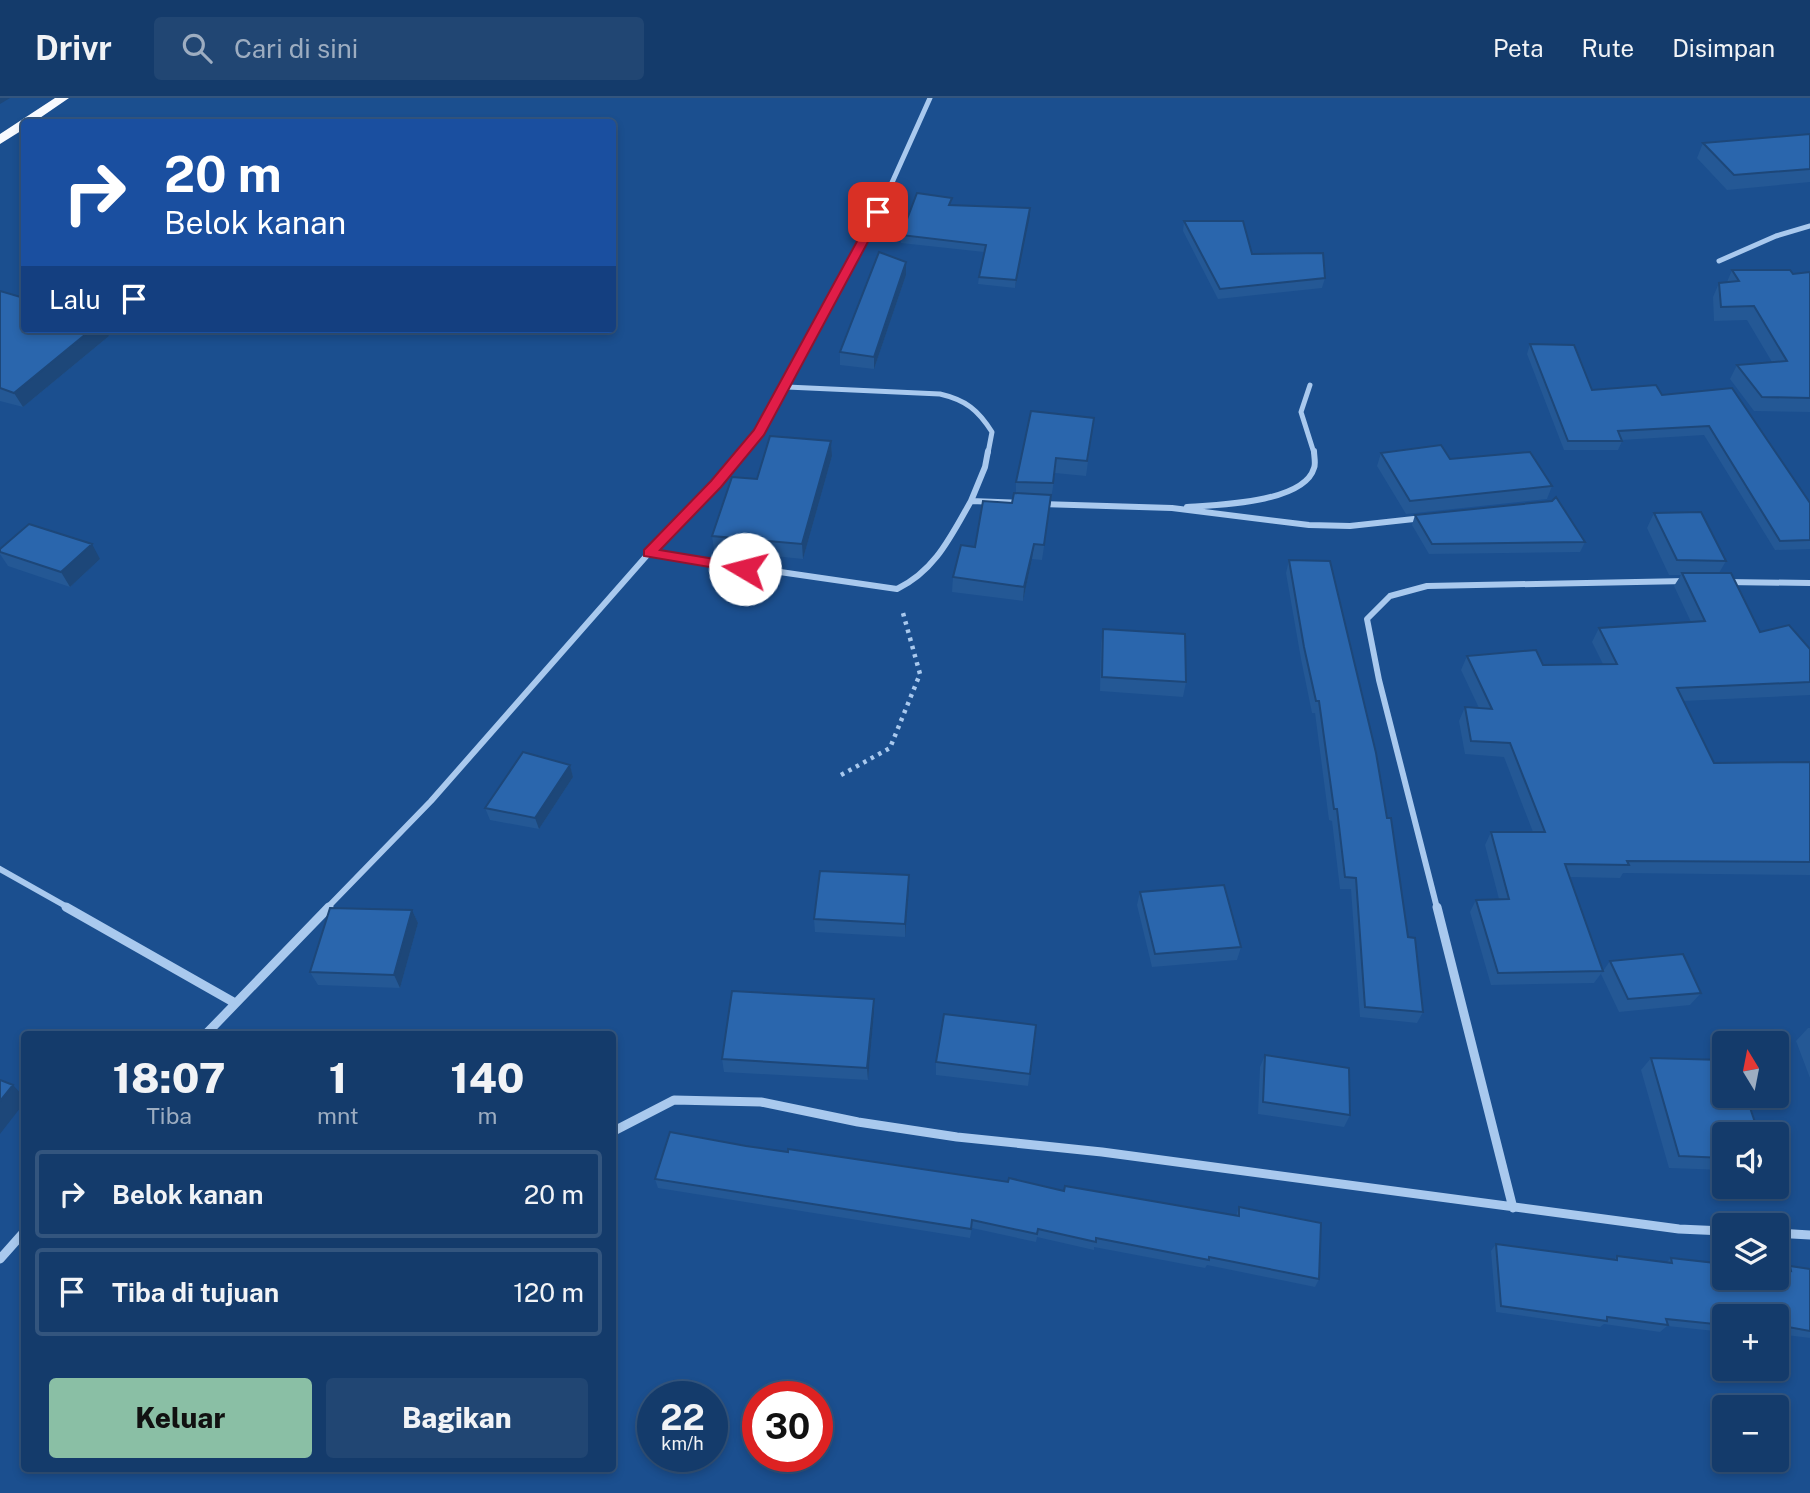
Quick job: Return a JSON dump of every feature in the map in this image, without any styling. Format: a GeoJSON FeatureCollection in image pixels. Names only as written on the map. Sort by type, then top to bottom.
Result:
{"type":"FeatureCollection","features":[{"type":"Feature","properties":{"kind":"highway"},"geometry":{"type":"LineString","coordinates":[[31,119],[63,98]]}},
{"type":"Feature","properties":{"kind":"highway"},"geometry":{"type":"LineString","coordinates":[[0,140],[21,126]]}},
{"type":"Feature","properties":{"kind":"street"},"geometry":{"type":"LineString","coordinates":[[209,1031],[431,801],[649,553],[716,484],[760,432],[868,236],[930,98]]}},
{"type":"Feature","properties":{"kind":"street"},"geometry":{"type":"LineString","coordinates":[[1719,261],[1776,236],[1810,226]]}},
{"type":"Feature","properties":{"kind":"street"},"geometry":{"type":"LineString","coordinates":[[1172,508],[1262,500],[1295,488],[1307,480],[1316,466],[1314,451],[1299,414],[1301,401],[1310,385]]}},
{"type":"Feature","properties":{"kind":"street"},"geometry":{"type":"LineString","coordinates":[[649,553],[897,589],[912,583],[925,573],[971,501],[985,467],[992,432],[978,410],[963,399],[940,394],[787,387]]}},
{"type":"Feature","properties":{"kind":"street"},"geometry":{"type":"LineString","coordinates":[[971,501],[1025,503]]}},
{"type":"Feature","properties":{"kind":"street"},"geometry":{"type":"LineString","coordinates":[[1038,503],[1172,508],[1310,525],[1350,526],[1426,518]]}},
{"type":"Feature","properties":{"kind":"street"},"geometry":{"type":"LineString","coordinates":[[1513,1208],[1383,694],[1367,619],[1390,596],[1427,586],[1691,581]]}},
{"type":"Feature","properties":{"kind":"street"},"geometry":{"type":"LineString","coordinates":[[1717,582],[1810,583]]}},
{"type":"Feature","properties":{"kind":"street"},"geometry":{"type":"LineString","coordinates":[[0,869],[88,916],[235,1003]]}},
{"type":"Feature","properties":{"kind":"street"},"geometry":{"type":"LineString","coordinates":[[616,1130],[674,1100],[761,1102],[858,1122],[957,1137],[1102,1152],[1513,1208],[1679,1229],[1712,1230]]}},
{"type":"Feature","properties":{"kind":"street"},"geometry":{"type":"LineString","coordinates":[[1789,1234],[1810,1235]]}},
{"type":"Feature","properties":{"kind":"street"},"geometry":{"type":"LineString","coordinates":[[0,1259],[21,1235]]}},
{"type":"Feature","properties":{"kind":"path"},"geometry":{"type":"LineString","coordinates":[[841,775],[890,748],[920,674],[897,589]]}},
{"type":"Feature","properties":{"kind":"building"},"geometry":{"type":"Polygon","coordinates":[[[1810,134],[1810,169],[1734,175],[1703,143],[1810,134]]]}},
{"type":"Feature","properties":{"kind":"building"},"geometry":{"type":"Polygon","coordinates":[[[917,193],[952,198],[949,205],[1030,208],[1016,280],[979,277],[986,245],[901,235],[917,193]]]}},
{"type":"Feature","properties":{"kind":"building"},"geometry":{"type":"Polygon","coordinates":[[[1184,221],[1243,221],[1252,254],[1323,253],[1325,278],[1220,289],[1184,221]]]}},
{"type":"Feature","properties":{"kind":"building"},"geometry":{"type":"Polygon","coordinates":[[[879,252],[906,262],[874,357],[840,352],[879,252]]]}},
{"type":"Feature","properties":{"kind":"building"},"geometry":{"type":"Polygon","coordinates":[[[1732,270],[1790,270],[1793,274],[1810,272],[1810,398],[1762,397],[1737,365],[1787,361],[1754,306],[1721,307],[1719,283],[1739,281],[1732,270]]]}},
{"type":"Feature","properties":{"kind":"building"},"geometry":{"type":"Polygon","coordinates":[[[0,291],[21,297],[21,333],[87,333],[14,393],[0,388],[0,291]]]}},
{"type":"Feature","properties":{"kind":"building"},"geometry":{"type":"Polygon","coordinates":[[[1530,344],[1574,345],[1592,390],[1656,385],[1662,395],[1732,388],[1810,503],[1810,540],[1780,541],[1709,426],[1618,431],[1622,441],[1568,441],[1530,344]]]}},
{"type":"Feature","properties":{"kind":"building"},"geometry":{"type":"Polygon","coordinates":[[[1031,411],[1094,418],[1087,461],[1056,458],[1053,483],[1016,482],[1031,411]]]}},
{"type":"Feature","properties":{"kind":"building"},"geometry":{"type":"Polygon","coordinates":[[[770,436],[831,441],[802,544],[712,536],[732,477],[757,479],[770,436]]]}},
{"type":"Feature","properties":{"kind":"building"},"geometry":{"type":"Polygon","coordinates":[[[1441,445],[1450,459],[1530,452],[1552,486],[1410,501],[1381,453],[1441,445]]]}},
{"type":"Feature","properties":{"kind":"building"},"geometry":{"type":"Polygon","coordinates":[[[1014,493],[1051,495],[1044,545],[1034,544],[1024,587],[953,577],[961,545],[975,547],[983,501],[1012,503],[1014,493]]]}},
{"type":"Feature","properties":{"kind":"building"},"geometry":{"type":"Polygon","coordinates":[[[1556,497],[1585,542],[1432,544],[1415,515],[1552,501],[1556,497]]]}},
{"type":"Feature","properties":{"kind":"building"},"geometry":{"type":"Polygon","coordinates":[[[1701,512],[1726,561],[1677,560],[1654,513],[1701,512]]]}},
{"type":"Feature","properties":{"kind":"building"},"geometry":{"type":"Polygon","coordinates":[[[29,524],[92,544],[61,572],[0,552],[0,549],[29,524]]]}},
{"type":"Feature","properties":{"kind":"building"},"geometry":{"type":"Polygon","coordinates":[[[1289,560],[1330,561],[1376,753],[1387,818],[1391,818],[1408,937],[1415,938],[1423,1012],[1365,1007],[1356,878],[1345,877],[1319,701],[1316,701],[1304,647],[1289,560]]]}},
{"type":"Feature","properties":{"kind":"building"},"geometry":{"type":"Polygon","coordinates":[[[1682,573],[1731,573],[1760,632],[1789,625],[1810,649],[1810,682],[1677,688],[1714,763],[1810,762],[1810,862],[1627,861],[1629,865],[1565,864],[1603,971],[1498,973],[1476,900],[1509,899],[1491,832],[1545,832],[1510,743],[1471,741],[1465,707],[1492,709],[1467,656],[1536,650],[1543,665],[1617,664],[1599,628],[1705,621],[1682,573]]]}},
{"type":"Feature","properties":{"kind":"building"},"geometry":{"type":"Polygon","coordinates":[[[1103,629],[1185,634],[1186,682],[1102,677],[1103,629]]]}},
{"type":"Feature","properties":{"kind":"building"},"geometry":{"type":"Polygon","coordinates":[[[523,752],[570,765],[535,818],[485,808],[523,752]]]}},
{"type":"Feature","properties":{"kind":"building"},"geometry":{"type":"Polygon","coordinates":[[[820,871],[909,875],[905,924],[814,919],[820,871]]]}},
{"type":"Feature","properties":{"kind":"building"},"geometry":{"type":"Polygon","coordinates":[[[1224,885],[1241,947],[1155,954],[1140,892],[1224,885]]]}},
{"type":"Feature","properties":{"kind":"building"},"geometry":{"type":"Polygon","coordinates":[[[330,908],[412,910],[394,975],[310,972],[330,908]]]}},
{"type":"Feature","properties":{"kind":"building"},"geometry":{"type":"Polygon","coordinates":[[[1683,954],[1701,993],[1628,999],[1610,961],[1683,954]]]}},
{"type":"Feature","properties":{"kind":"building"},"geometry":{"type":"Polygon","coordinates":[[[732,991],[874,999],[867,1068],[722,1059],[732,991]]]}},
{"type":"Feature","properties":{"kind":"building"},"geometry":{"type":"Polygon","coordinates":[[[944,1014],[1036,1025],[1030,1074],[936,1062],[944,1014]]]}},
{"type":"Feature","properties":{"kind":"building"},"geometry":{"type":"Polygon","coordinates":[[[1265,1055],[1349,1068],[1350,1115],[1263,1102],[1265,1055]]]}},
{"type":"Feature","properties":{"kind":"building"},"geometry":{"type":"Polygon","coordinates":[[[1651,1058],[1712,1060],[1712,1108],[1750,1108],[1755,1122],[1712,1122],[1712,1157],[1679,1156],[1651,1058]]]}},
{"type":"Feature","properties":{"kind":"building"},"geometry":{"type":"Polygon","coordinates":[[[0,1080],[13,1085],[0,1101],[0,1080]]]}},
{"type":"Feature","properties":{"kind":"building"},"geometry":{"type":"Polygon","coordinates":[[[670,1132],[746,1146],[788,1152],[788,1149],[1008,1182],[1009,1178],[1064,1191],[1065,1186],[1239,1216],[1239,1207],[1321,1223],[1319,1279],[1096,1238],[1096,1242],[1038,1229],[1037,1234],[972,1220],[971,1229],[655,1179],[670,1132]]]}},
{"type":"Feature","properties":{"kind":"building"},"geometry":{"type":"Polygon","coordinates":[[[1496,1244],[1617,1260],[1617,1256],[1672,1263],[1671,1258],[1712,1263],[1712,1290],[1789,1290],[1790,1266],[1810,1269],[1810,1331],[1789,1327],[1789,1304],[1712,1304],[1712,1324],[1666,1319],[1668,1325],[1607,1317],[1607,1321],[1501,1306],[1496,1244]]]}},
{"type":"Feature","properties":{"kind":"route"},"geometry":{"type":"LineString","coordinates":[[745,569],[649,553],[716,484],[760,432],[868,236],[878,212]]}}]}
